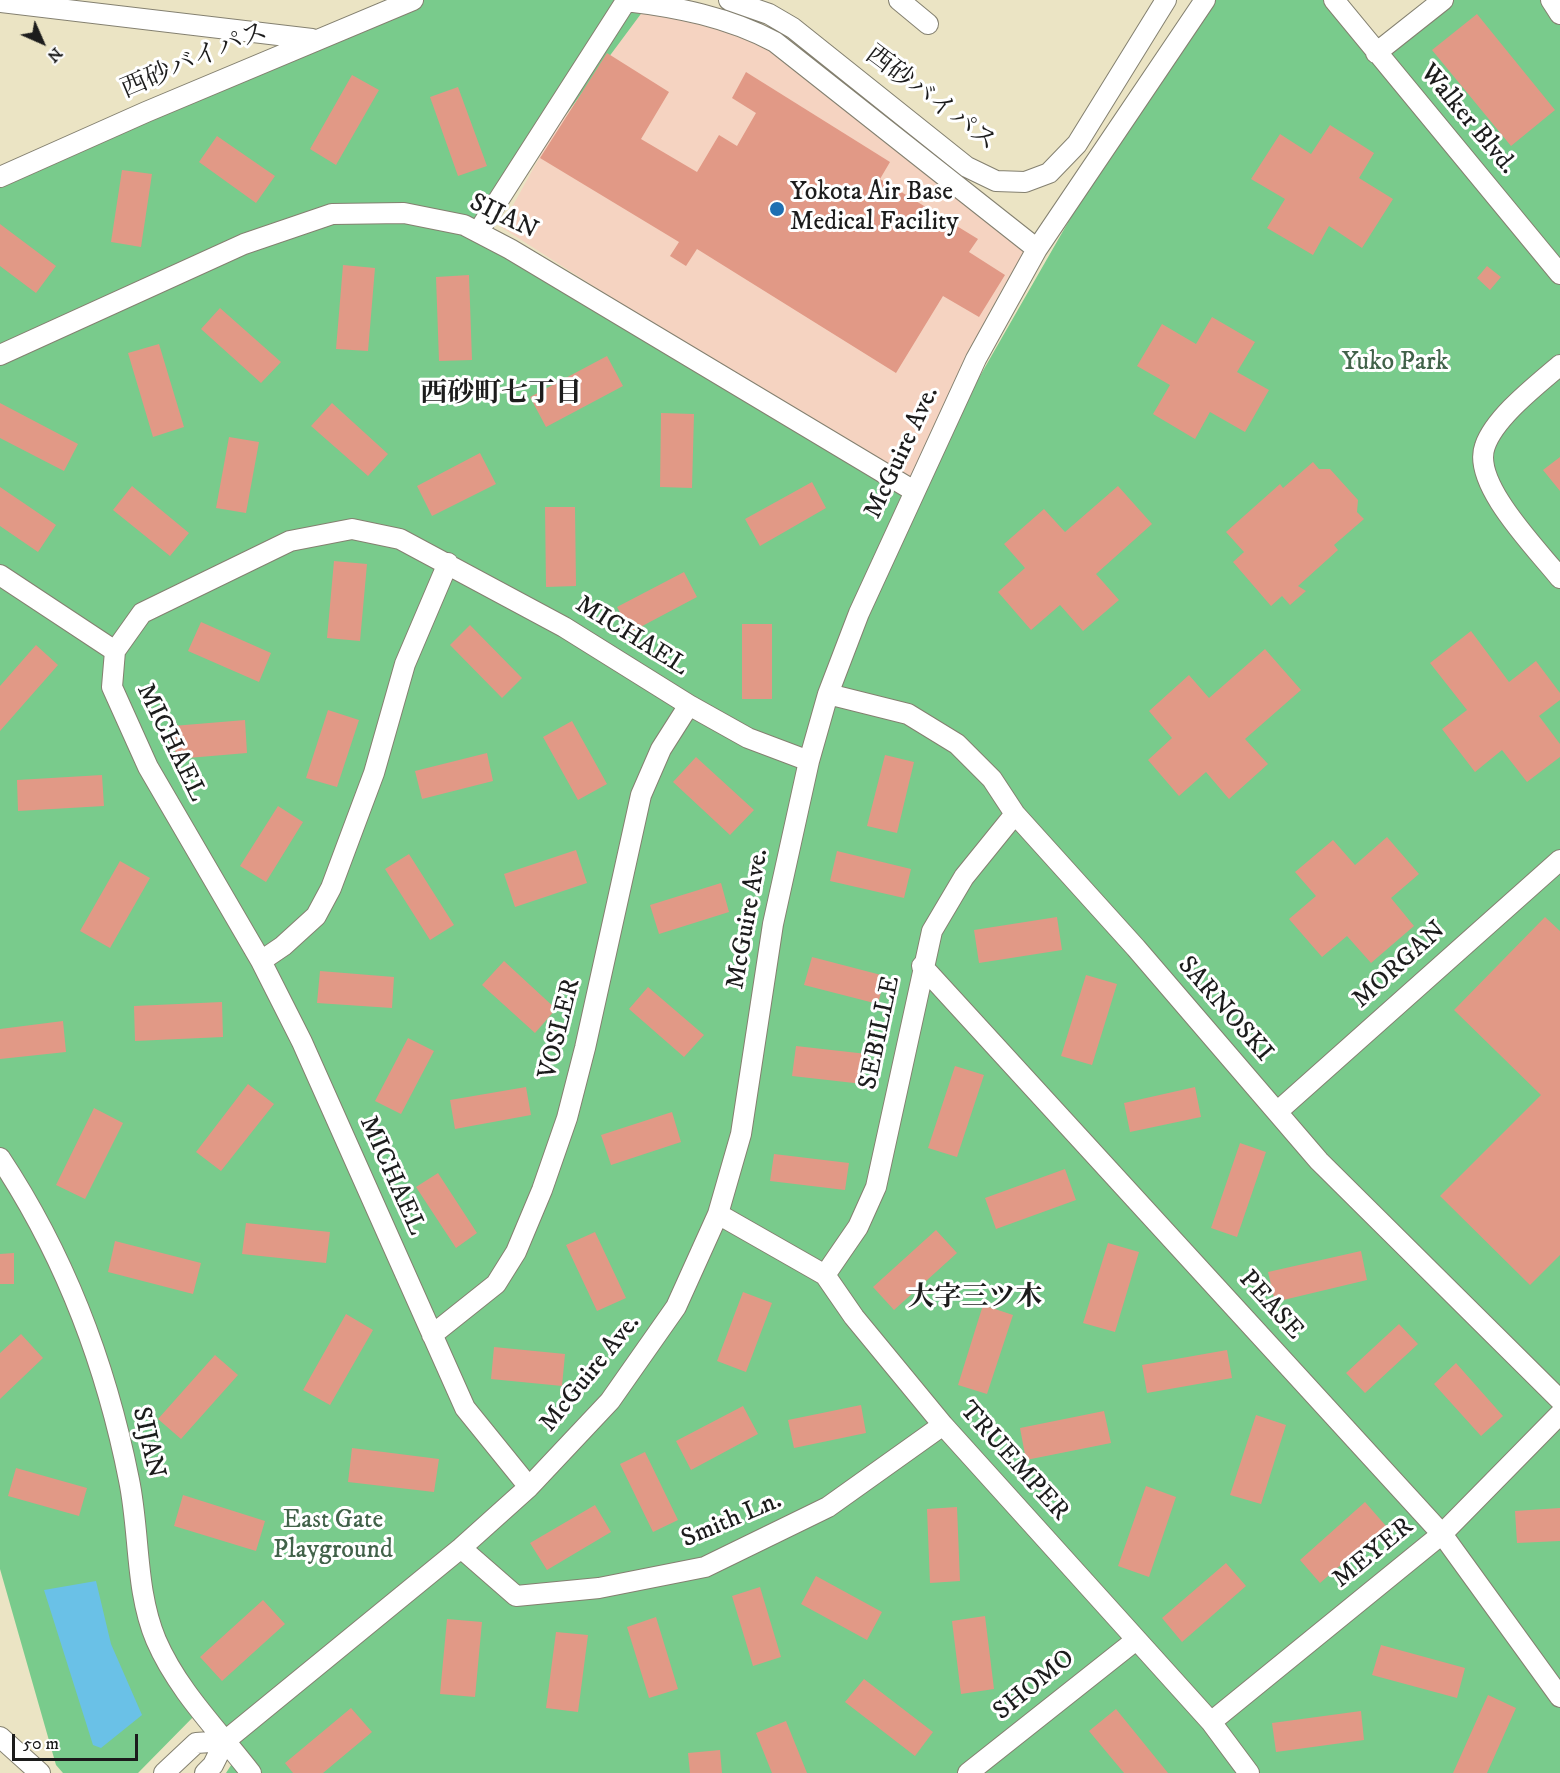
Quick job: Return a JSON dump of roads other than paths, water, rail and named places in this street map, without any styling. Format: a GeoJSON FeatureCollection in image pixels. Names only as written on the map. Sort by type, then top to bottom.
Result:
{"type":"FeatureCollection","features":[{"type":"Feature","properties":{"kind":"street","name":"西砂バイパス"},"geometry":{"type":"LineString","coordinates":[[0,177],[412,0]]}},
{"type":"Feature","properties":{"kind":"street","name":"西砂バイパス"},"geometry":{"type":"LineString","coordinates":[[729,0],[769,14],[793,28],[967,167],[996,181],[1025,182],[1049,173],[1077,144],[1166,0]]}},
{"type":"Feature","properties":{"kind":"street"},"geometry":{"type":"LineString","coordinates":[[899,0],[928,24]]}},
{"type":"Feature","properties":{"kind":"street","name":"McGuire Ave."},"geometry":{"type":"LineString","coordinates":[[205,1773],[213,1765],[225,1741],[461,1548],[529,1487],[610,1401],[676,1307],[718,1214],[741,1134],[773,924],[808,761],[828,694],[859,613],[976,359],[1037,249],[1205,0]]}},
{"type":"Feature","properties":{"kind":"street","name":"Walker Blvd."},"geometry":{"type":"LineString","coordinates":[[1334,0],[1560,274]]}},
{"type":"Feature","properties":{"kind":"street"},"geometry":{"type":"LineString","coordinates":[[1376,53],[1443,0]]}},
{"type":"Feature","properties":{"kind":"street"},"geometry":{"type":"LineString","coordinates":[[1551,0],[1560,14]]}},
{"type":"Feature","properties":{"kind":"street"},"geometry":{"type":"LineString","coordinates":[[478,232],[626,1],[675,6],[754,31],[775,42],[1037,249]]}},
{"type":"Feature","properties":{"kind":"street"},"geometry":{"type":"LineString","coordinates":[[0,2],[315,40]]}},
{"type":"Feature","properties":{"kind":"street","name":"SIJAN"},"geometry":{"type":"LineString","coordinates":[[0,355],[244,244],[332,214],[404,213],[464,225],[478,232],[586,292],[726,380],[914,491]]}},
{"type":"Feature","properties":{"kind":"street"},"geometry":{"type":"LineString","coordinates":[[1560,365],[1498,425],[1485,446],[1482,465],[1485,478],[1496,496],[1560,578]]}},
{"type":"Feature","properties":{"kind":"street","name":"MICHAEL"},"geometry":{"type":"LineString","coordinates":[[529,1487],[465,1408],[302,1042],[261,962],[148,767],[112,687],[115,651],[142,613],[290,541],[352,529],[400,538],[564,627],[689,705],[748,738],[808,761]]}},
{"type":"Feature","properties":{"kind":"street"},"geometry":{"type":"LineString","coordinates":[[261,962],[283,946],[316,916],[331,888],[374,773],[405,664],[448,563]]}},
{"type":"Feature","properties":{"kind":"street"},"geometry":{"type":"LineString","coordinates":[[0,575],[115,651]]}},
{"type":"Feature","properties":{"kind":"street","name":"SARNOSKI"},"geometry":{"type":"LineString","coordinates":[[828,694],[908,714],[957,744],[992,780],[1015,814],[1136,948],[1319,1161],[1560,1400]]}},
{"type":"Feature","properties":{"kind":"street","name":"VOSLER"},"geometry":{"type":"LineString","coordinates":[[432,1335],[496,1284],[516,1252],[538,1200],[567,1118],[600,984],[641,795],[662,749],[689,705]]}},
{"type":"Feature","properties":{"kind":"street","name":"SEBILLE"},"geometry":{"type":"LineString","coordinates":[[825,1275],[858,1227],[876,1187],[922,966],[932,931],[964,877],[1015,814]]}},
{"type":"Feature","properties":{"kind":"street","name":"MORGAN"},"geometry":{"type":"LineString","coordinates":[[1277,1112],[1560,860]]}},
{"type":"Feature","properties":{"kind":"street","name":"PEASE"},"geometry":{"type":"LineString","coordinates":[[922,966],[1442,1534],[1560,1696]]}},
{"type":"Feature","properties":{"kind":"street","name":"SIJAN"},"geometry":{"type":"LineString","coordinates":[[0,1158],[24,1194],[62,1265],[92,1339],[130,1481],[143,1595],[156,1639],[175,1676],[225,1741]]}},
{"type":"Feature","properties":{"kind":"street","name":"TRUEMPER"},"geometry":{"type":"LineString","coordinates":[[718,1214],[825,1275],[854,1317],[943,1425],[1211,1722],[1249,1773]]}},
{"type":"Feature","properties":{"kind":"street","name":"MEYER"},"geometry":{"type":"LineString","coordinates":[[1211,1722],[1442,1534],[1560,1414]]}},
{"type":"Feature","properties":{"kind":"street","name":"Smith Ln."},"geometry":{"type":"LineString","coordinates":[[461,1548],[516,1596],[599,1588],[705,1567],[828,1507],[943,1425]]}},
{"type":"Feature","properties":{"kind":"street","name":"SHOMO"},"geometry":{"type":"LineString","coordinates":[[968,1773],[1136,1640]]}},
{"type":"Feature","properties":{"kind":"street"},"geometry":{"type":"LineString","coordinates":[[0,1737],[40,1773]]}},
{"type":"Feature","properties":{"kind":"street"},"geometry":{"type":"LineString","coordinates":[[164,1773],[196,1743],[225,1741],[251,1773]]}},
{"type":"Feature","properties":{"kind":"water"},"geometry":{"type":"Polygon","coordinates":[[[96,1581],[111,1644],[142,1715],[101,1748],[93,1745],[44,1590],[96,1581]]]}},
{"type":"Feature","properties":{"kind":"place","name":"Yokota Air Base Medical Facility"},"geometry":{"type":"Point","coordinates":[777,209]}},
{"type":"Feature","properties":{"kind":"district","name":"西砂町七丁目"},"geometry":{"type":"Point","coordinates":[501,395]}},
{"type":"Feature","properties":{"kind":"district","name":"大字三ツ木"},"geometry":{"type":"Point","coordinates":[975,1299]}},
{"type":"Feature","properties":{"kind":"park label","name":"Yuko Park"},"geometry":{"type":"Point","coordinates":[1395,364]}},
{"type":"Feature","properties":{"kind":"park label","name":"East Gate Playground"},"geometry":{"type":"Point","coordinates":[333,1537]}}]}
